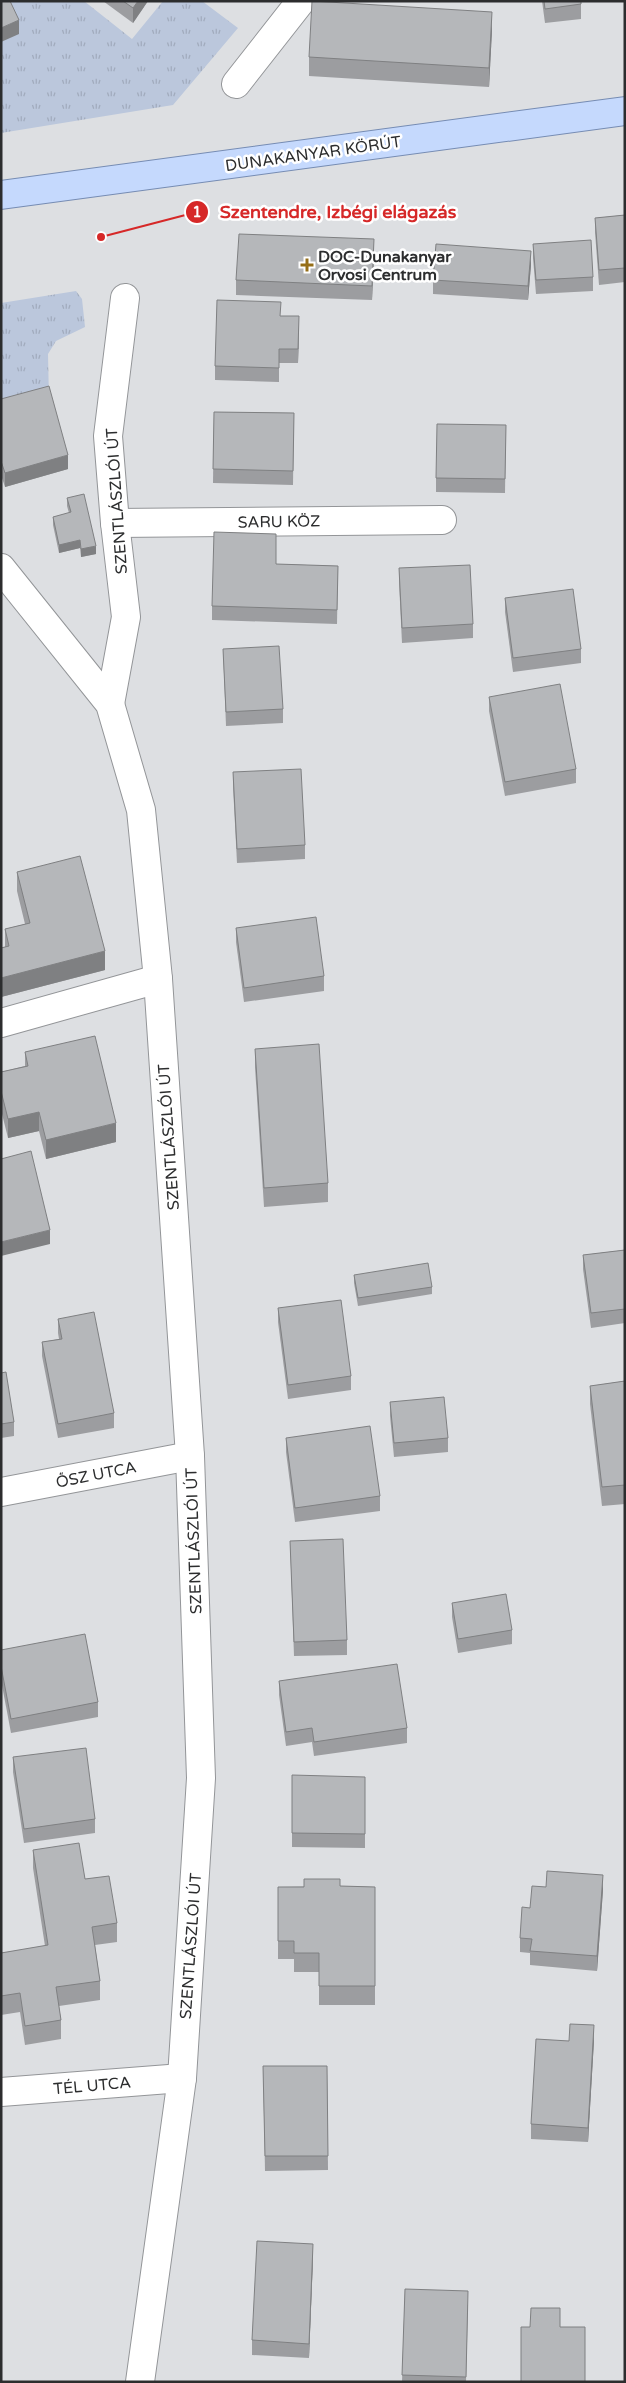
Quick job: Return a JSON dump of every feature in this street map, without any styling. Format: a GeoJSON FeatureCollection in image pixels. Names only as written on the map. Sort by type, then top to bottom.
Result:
{"type":"FeatureCollection","features":[{"type":"Feature","properties":{"kind":"main road"},"geometry":{"type":"LineString","coordinates":[[236,84],[301,1]]}},
{"type":"Feature","properties":{"kind":"main road","name":"DUNAKANYAR KÖRÚT"},"geometry":{"type":"LineString","coordinates":[[1,195],[625,111]]}},
{"type":"Feature","properties":{"kind":"main road","name":"SZENTLÁSZLÓI ÚT"},"geometry":{"type":"LineString","coordinates":[[110,704],[126,617],[115,523],[108,436],[125,298]]}},
{"type":"Feature","properties":{"kind":"main road","name":"SARU KÖZ"},"geometry":{"type":"LineString","coordinates":[[115,523],[442,520]]}},
{"type":"Feature","properties":{"kind":"main road","name":"SZENTLÁSZLÓI ÚT"},"geometry":{"type":"LineString","coordinates":[[1,568],[110,704],[141,810],[158,979],[190,1456],[201,1778],[182,2078],[140,2382]]}},
{"type":"Feature","properties":{"kind":"main road"},"geometry":{"type":"LineString","coordinates":[[1,1023],[158,979]]}},
{"type":"Feature","properties":{"kind":"main road","name":"ŐSZ UTCA"},"geometry":{"type":"LineString","coordinates":[[1,1492],[190,1456]]}},
{"type":"Feature","properties":{"kind":"main road","name":"TÉL UTCA"},"geometry":{"type":"LineString","coordinates":[[1,2092],[182,2078]]}},
{"type":"Feature","properties":{"kind":"green space"},"geometry":{"type":"Polygon","coordinates":[[[1,1],[84,1],[132,39],[163,1],[202,1],[238,28],[173,105],[1,133],[1,1]]]}},
{"type":"Feature","properties":{"kind":"green space"},"geometry":{"type":"Polygon","coordinates":[[[76,291],[82,299],[85,327],[56,341],[48,354],[49,400],[1,414],[1,303],[76,291]]]}},
{"type":"Feature","properties":{"kind":"building"},"geometry":{"type":"Polygon","coordinates":[[[1,1],[10,1],[19,20],[1,28],[1,1]]]}},
{"type":"Feature","properties":{"kind":"building"},"geometry":{"type":"Polygon","coordinates":[[[123,1],[138,1],[133,8],[123,1]]]}},
{"type":"Feature","properties":{"kind":"building"},"geometry":{"type":"Polygon","coordinates":[[[312,1],[492,12],[489,68],[309,57],[312,1]]]}},
{"type":"Feature","properties":{"kind":"building"},"geometry":{"type":"Polygon","coordinates":[[[544,1],[581,1],[581,4],[545,9],[544,1]]]}},
{"type":"Feature","properties":{"kind":"building"},"geometry":{"type":"Polygon","coordinates":[[[625,215],[625,268],[599,270],[595,218],[625,215]]]}},
{"type":"Feature","properties":{"kind":"building"},"geometry":{"type":"Polygon","coordinates":[[[239,234],[374,239],[372,286],[236,280],[239,234]]]}},
{"type":"Feature","properties":{"kind":"building"},"geometry":{"type":"Polygon","coordinates":[[[591,240],[593,277],[536,280],[533,244],[591,240]]]}},
{"type":"Feature","properties":{"kind":"building"},"geometry":{"type":"Polygon","coordinates":[[[436,244],[531,251],[528,286],[433,280],[436,244]]]}},
{"type":"Feature","properties":{"kind":"building"},"geometry":{"type":"Polygon","coordinates":[[[217,300],[281,302],[280,316],[299,316],[298,349],[279,349],[279,368],[215,366],[217,300]]]}},
{"type":"Feature","properties":{"kind":"building"},"geometry":{"type":"Polygon","coordinates":[[[49,386],[68,455],[5,473],[1,461],[1,399],[49,386]]]}},
{"type":"Feature","properties":{"kind":"building"},"geometry":{"type":"Polygon","coordinates":[[[214,412],[294,413],[293,471],[213,469],[214,412]]]}},
{"type":"Feature","properties":{"kind":"building"},"geometry":{"type":"Polygon","coordinates":[[[437,424],[506,425],[505,479],[436,478],[437,424]]]}},
{"type":"Feature","properties":{"kind":"building"},"geometry":{"type":"Polygon","coordinates":[[[84,494],[96,546],[81,549],[80,540],[59,545],[53,517],[71,512],[67,498],[84,494]]]}},
{"type":"Feature","properties":{"kind":"building"},"geometry":{"type":"Polygon","coordinates":[[[214,532],[276,534],[276,564],[338,566],[337,610],[212,606],[214,532]]]}},
{"type":"Feature","properties":{"kind":"building"},"geometry":{"type":"Polygon","coordinates":[[[470,565],[473,624],[402,628],[399,568],[470,565]]]}},
{"type":"Feature","properties":{"kind":"building"},"geometry":{"type":"Polygon","coordinates":[[[573,589],[581,649],[513,658],[505,598],[573,589]]]}},
{"type":"Feature","properties":{"kind":"building"},"geometry":{"type":"Polygon","coordinates":[[[279,646],[283,709],[226,712],[223,649],[279,646]]]}},
{"type":"Feature","properties":{"kind":"building"},"geometry":{"type":"Polygon","coordinates":[[[560,684],[576,769],[505,782],[489,697],[560,684]]]}},
{"type":"Feature","properties":{"kind":"building"},"geometry":{"type":"Polygon","coordinates":[[[301,769],[305,845],[237,849],[233,772],[301,769]]]}},
{"type":"Feature","properties":{"kind":"building"},"geometry":{"type":"Polygon","coordinates":[[[80,856],[105,951],[1,978],[1,948],[9,946],[5,929],[30,923],[17,872],[80,856]]]}},
{"type":"Feature","properties":{"kind":"building"},"geometry":{"type":"Polygon","coordinates":[[[316,917],[324,976],[244,988],[236,928],[316,917]]]}},
{"type":"Feature","properties":{"kind":"building"},"geometry":{"type":"Polygon","coordinates":[[[95,1036],[116,1123],[46,1140],[39,1112],[8,1119],[1,1091],[1,1072],[28,1066],[25,1052],[95,1036]]]}},
{"type":"Feature","properties":{"kind":"building"},"geometry":{"type":"Polygon","coordinates":[[[319,1044],[328,1183],[264,1188],[255,1049],[319,1044]]]}},
{"type":"Feature","properties":{"kind":"building"},"geometry":{"type":"Polygon","coordinates":[[[31,1151],[50,1230],[1,1242],[1,1159],[31,1151]]]}},
{"type":"Feature","properties":{"kind":"building"},"geometry":{"type":"Polygon","coordinates":[[[625,1250],[625,1309],[591,1313],[583,1255],[625,1250]]]}},
{"type":"Feature","properties":{"kind":"building"},"geometry":{"type":"Polygon","coordinates":[[[428,1263],[432,1287],[358,1298],[354,1275],[428,1263]]]}},
{"type":"Feature","properties":{"kind":"building"},"geometry":{"type":"Polygon","coordinates":[[[341,1300],[351,1376],[288,1385],[278,1308],[341,1300]]]}},
{"type":"Feature","properties":{"kind":"building"},"geometry":{"type":"Polygon","coordinates":[[[94,1312],[114,1413],[58,1424],[42,1342],[62,1339],[58,1319],[94,1312]]]}},
{"type":"Feature","properties":{"kind":"building"},"geometry":{"type":"Polygon","coordinates":[[[6,1372],[14,1422],[1,1424],[1,1373],[6,1372]]]}},
{"type":"Feature","properties":{"kind":"building"},"geometry":{"type":"Polygon","coordinates":[[[625,1381],[625,1485],[602,1487],[590,1386],[625,1381]]]}},
{"type":"Feature","properties":{"kind":"building"},"geometry":{"type":"Polygon","coordinates":[[[444,1397],[448,1438],[394,1443],[390,1402],[444,1397]]]}},
{"type":"Feature","properties":{"kind":"building"},"geometry":{"type":"Polygon","coordinates":[[[370,1426],[380,1496],[295,1508],[286,1438],[370,1426]]]}},
{"type":"Feature","properties":{"kind":"building"},"geometry":{"type":"Polygon","coordinates":[[[343,1539],[347,1640],[294,1642],[290,1541],[343,1539]]]}},
{"type":"Feature","properties":{"kind":"building"},"geometry":{"type":"Polygon","coordinates":[[[506,1594],[512,1630],[458,1639],[452,1603],[506,1594]]]}},
{"type":"Feature","properties":{"kind":"building"},"geometry":{"type":"Polygon","coordinates":[[[85,1634],[98,1702],[11,1719],[1,1666],[1,1650],[85,1634]]]}},
{"type":"Feature","properties":{"kind":"building"},"geometry":{"type":"Polygon","coordinates":[[[397,1664],[407,1728],[314,1742],[312,1728],[286,1732],[279,1681],[397,1664]]]}},
{"type":"Feature","properties":{"kind":"building"},"geometry":{"type":"Polygon","coordinates":[[[86,1748],[95,1819],[24,1829],[13,1757],[86,1748]]]}},
{"type":"Feature","properties":{"kind":"building"},"geometry":{"type":"Polygon","coordinates":[[[292,1775],[365,1777],[365,1834],[292,1833],[292,1775]]]}},
{"type":"Feature","properties":{"kind":"building"},"geometry":{"type":"Polygon","coordinates":[[[79,1843],[85,1879],[109,1876],[117,1923],[92,1927],[100,1981],[56,1987],[61,2020],[25,2026],[20,1993],[1,1996],[1,1953],[48,1945],[33,1850],[79,1843]]]}},
{"type":"Feature","properties":{"kind":"building"},"geometry":{"type":"Polygon","coordinates":[[[547,1871],[603,1875],[597,1956],[530,1951],[532,1939],[520,1938],[522,1907],[530,1908],[532,1886],[546,1887],[547,1871]]]}},
{"type":"Feature","properties":{"kind":"building"},"geometry":{"type":"Polygon","coordinates":[[[304,1879],[340,1879],[340,1886],[375,1887],[375,1986],[319,1986],[319,1953],[294,1953],[294,1941],[278,1941],[278,1887],[304,1887],[304,1879]]]}},
{"type":"Feature","properties":{"kind":"building"},"geometry":{"type":"Polygon","coordinates":[[[570,2024],[594,2025],[588,2128],[531,2124],[536,2039],[569,2041],[570,2024]]]}},
{"type":"Feature","properties":{"kind":"building"},"geometry":{"type":"Polygon","coordinates":[[[263,2066],[327,2066],[328,2156],[265,2156],[263,2066]]]}},
{"type":"Feature","properties":{"kind":"building"},"geometry":{"type":"Polygon","coordinates":[[[257,2241],[313,2244],[309,2344],[252,2340],[257,2241]]]}},
{"type":"Feature","properties":{"kind":"building"},"geometry":{"type":"Polygon","coordinates":[[[405,2289],[468,2291],[466,2377],[402,2375],[405,2289]]]}},
{"type":"Feature","properties":{"kind":"building"},"geometry":{"type":"Polygon","coordinates":[[[531,2308],[560,2308],[560,2327],[585,2327],[585,2382],[521,2382],[521,2327],[530,2327],[531,2308]]]}},
{"type":"Feature","properties":{"kind":"place","name":"Szentendre, Izbégi elágazás"},"geometry":{"type":"Point","coordinates":[101,237]}},
{"type":"Feature","properties":{"kind":"place","name":"DOC-Dunakanyar Orvosi Centrum"},"geometry":{"type":"Point","coordinates":[307,265]}}]}
